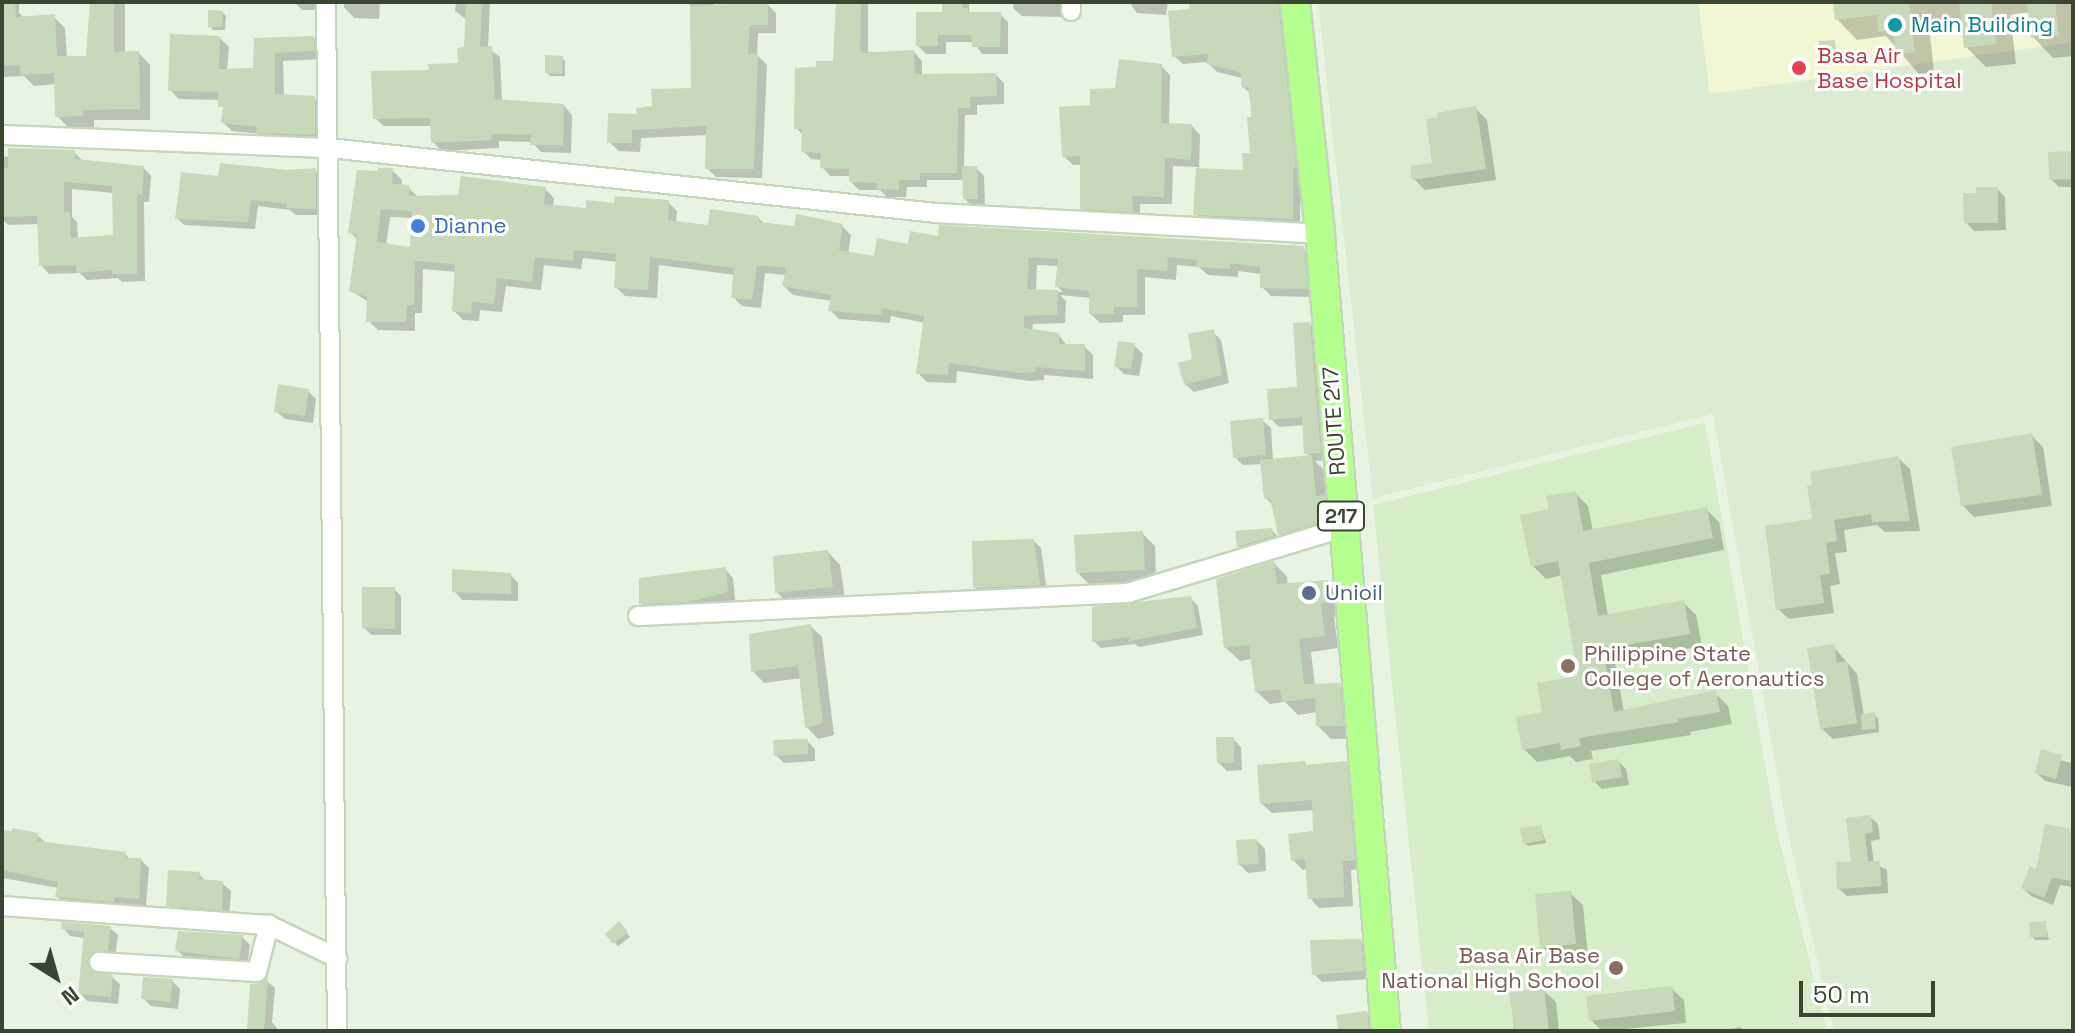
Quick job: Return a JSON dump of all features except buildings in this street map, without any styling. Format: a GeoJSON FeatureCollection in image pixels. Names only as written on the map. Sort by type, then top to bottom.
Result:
{"type":"FeatureCollection","features":[{"type":"Feature","properties":{"kind":"main road","name":"ROUTE 217"},"geometry":{"type":"LineString","coordinates":[[1295,2],[1320,234],[1386,1031]]}},
{"type":"Feature","properties":{"kind":"street"},"geometry":{"type":"LineString","coordinates":[[326,2],[337,1031]]}},
{"type":"Feature","properties":{"kind":"street"},"geometry":{"type":"LineString","coordinates":[[2,135],[329,148],[936,213],[1320,234]]}},
{"type":"Feature","properties":{"kind":"street"},"geometry":{"type":"LineString","coordinates":[[638,616],[1128,593],[1342,528]]}},
{"type":"Feature","properties":{"kind":"street"},"geometry":{"type":"LineString","coordinates":[[2,906],[269,925],[337,958]]}},
{"type":"Feature","properties":{"kind":"street"},"geometry":{"type":"LineString","coordinates":[[99,962],[257,972],[269,925]]}},
{"type":"Feature","properties":{"kind":"shaded area"},"geometry":{"type":"Polygon","coordinates":[[[1318,2],[2073,2],[2073,1031],[1834,1031],[1787,829],[1713,414],[1373,498],[1318,2]]]}},
{"type":"Feature","properties":{"kind":"shaded area","name":"Basa Air Base Hospital"},"geometry":{"type":"Polygon","coordinates":[[[1698,2],[2073,2],[2073,42],[1710,94],[1698,2]]]}},
{"type":"Feature","properties":{"kind":"shaded area","name":"Philippine State College of Aeronautics"},"geometry":{"type":"Polygon","coordinates":[[[1705,423],[1776,827],[1827,1031],[1429,1031],[1373,505],[1705,423]]]}},
{"type":"Feature","properties":{"kind":"place","name":"Main Building"},"geometry":{"type":"Point","coordinates":[1895,25]}},
{"type":"Feature","properties":{"kind":"place","name":"Basa Air Base Hospital"},"geometry":{"type":"Point","coordinates":[1799,68]}},
{"type":"Feature","properties":{"kind":"place","name":"Dianne"},"geometry":{"type":"Point","coordinates":[418,226]}},
{"type":"Feature","properties":{"kind":"place","name":"Unioil"},"geometry":{"type":"Point","coordinates":[1309,593]}},
{"type":"Feature","properties":{"kind":"place","name":"Philippine State College of Aeronautics"},"geometry":{"type":"Point","coordinates":[1568,666]}},
{"type":"Feature","properties":{"kind":"place","name":"Basa Air Base National High School"},"geometry":{"type":"Point","coordinates":[1616,968]}}]}
